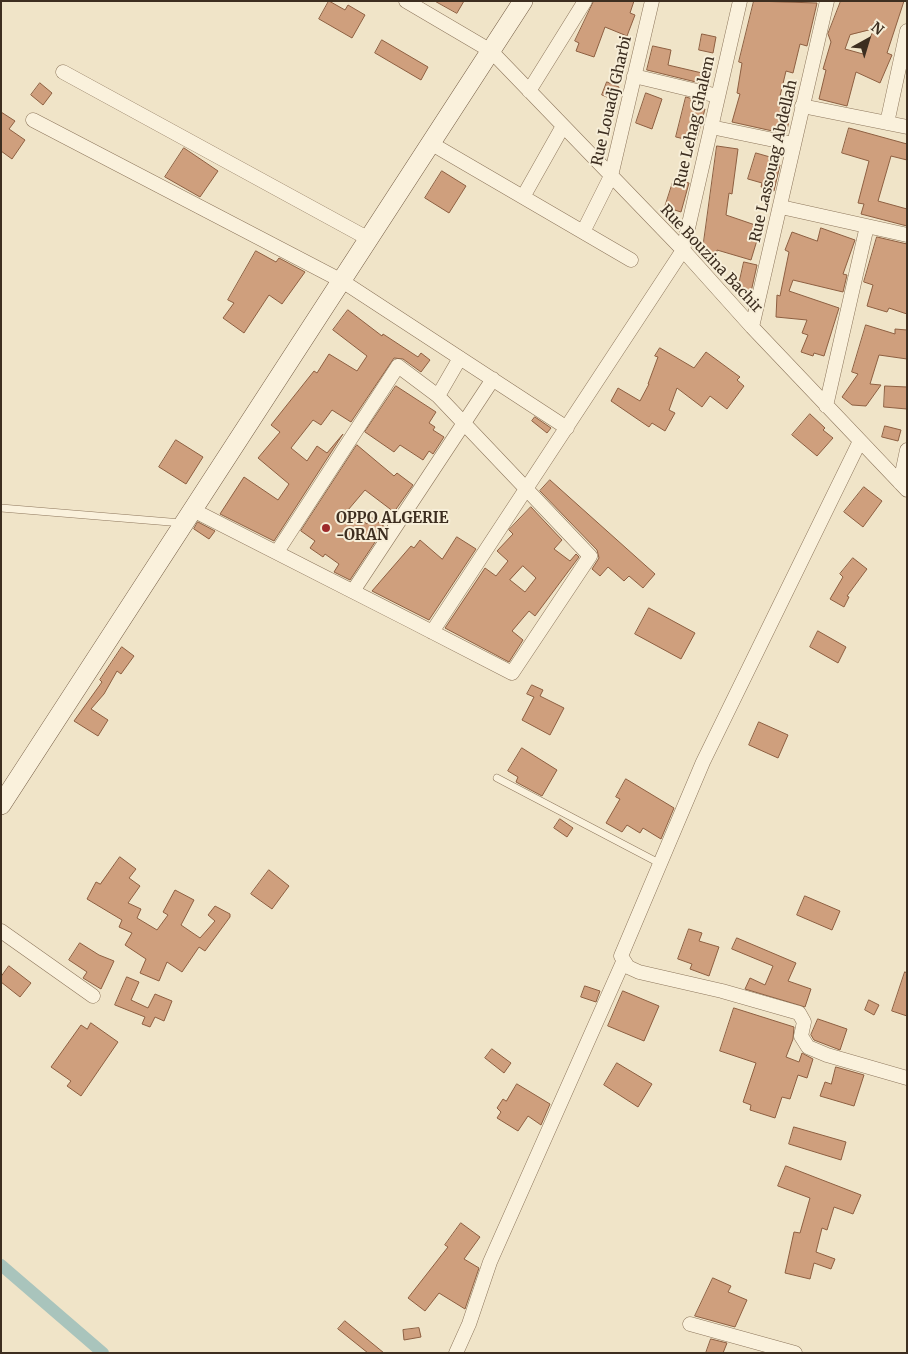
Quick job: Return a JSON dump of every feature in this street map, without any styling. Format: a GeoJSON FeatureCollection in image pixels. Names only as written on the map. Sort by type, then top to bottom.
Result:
{"type":"FeatureCollection","features":[{"type":"Feature","properties":{"kind":"main road"},"geometry":{"type":"LineString","coordinates":[[1,805],[432,144],[523,1]]}},
{"type":"Feature","properties":{"kind":"street","name":"Rue Bouzina Bachir"},"geometry":{"type":"LineString","coordinates":[[406,1],[491,51],[683,250],[752,327],[903,486]]}},
{"type":"Feature","properties":{"kind":"street"},"geometry":{"type":"LineString","coordinates":[[529,90],[585,1]]}},
{"type":"Feature","properties":{"kind":"street","name":"Rue Louadj Gharbi"},"geometry":{"type":"LineString","coordinates":[[583,232],[611,176],[652,1]]}},
{"type":"Feature","properties":{"kind":"street","name":"Rue Lehag Ghalem"},"geometry":{"type":"LineString","coordinates":[[683,250],[740,1]]}},
{"type":"Feature","properties":{"kind":"street","name":"Rue Lassouag Abdellah"},"geometry":{"type":"LineString","coordinates":[[752,327],[827,1]]}},
{"type":"Feature","properties":{"kind":"street"},"geometry":{"type":"LineString","coordinates":[[887,123],[907,31]]}},
{"type":"Feature","properties":{"kind":"street"},"geometry":{"type":"LineString","coordinates":[[63,72],[369,239]]}},
{"type":"Feature","properties":{"kind":"street"},"geometry":{"type":"LineString","coordinates":[[634,76],[718,96]]}},
{"type":"Feature","properties":{"kind":"street"},"geometry":{"type":"LineString","coordinates":[[802,106],[907,127]]}},
{"type":"Feature","properties":{"kind":"street"},"geometry":{"type":"LineString","coordinates":[[33,120],[342,281],[567,428]]}},
{"type":"Feature","properties":{"kind":"street"},"geometry":{"type":"LineString","coordinates":[[524,198],[563,126]]}},
{"type":"Feature","properties":{"kind":"street"},"geometry":{"type":"LineString","coordinates":[[711,127],[793,144]]}},
{"type":"Feature","properties":{"kind":"street"},"geometry":{"type":"LineString","coordinates":[[432,144],[630,260]]}},
{"type":"Feature","properties":{"kind":"street"},"geometry":{"type":"LineString","coordinates":[[781,207],[907,235]]}},
{"type":"Feature","properties":{"kind":"street"},"geometry":{"type":"LineString","coordinates":[[826,406],[867,226]]}},
{"type":"Feature","properties":{"kind":"street"},"geometry":{"type":"LineString","coordinates":[[432,632],[683,250]]}},
{"type":"Feature","properties":{"kind":"street"},"geometry":{"type":"LineString","coordinates":[[438,396],[460,358]]}},
{"type":"Feature","properties":{"kind":"street"},"geometry":{"type":"LineString","coordinates":[[189,516],[276,552],[512,672],[590,556],[438,396],[398,366],[276,552]]}},
{"type":"Feature","properties":{"kind":"street"},"geometry":{"type":"LineString","coordinates":[[353,591],[493,379]]}},
{"type":"Feature","properties":{"kind":"street"},"geometry":{"type":"LineString","coordinates":[[860,441],[703,762],[626,940],[621,956],[623,962],[639,972],[722,991],[799,1013],[804,1022],[801,1036],[808,1047],[827,1055],[907,1078]]}},
{"type":"Feature","properties":{"kind":"street"},"geometry":{"type":"LineString","coordinates":[[903,486],[907,450]]}},
{"type":"Feature","properties":{"kind":"street"},"geometry":{"type":"LineString","coordinates":[[1,931],[93,996]]}},
{"type":"Feature","properties":{"kind":"street"},"geometry":{"type":"LineString","coordinates":[[456,1353],[469,1324],[490,1262],[623,962]]}},
{"type":"Feature","properties":{"kind":"street"},"geometry":{"type":"LineString","coordinates":[[690,1324],[794,1353]]}},
{"type":"Feature","properties":{"kind":"lane"},"geometry":{"type":"LineString","coordinates":[[1,508],[189,516]]}},
{"type":"Feature","properties":{"kind":"lane"},"geometry":{"type":"LineString","coordinates":[[497,778],[659,863]]}},
{"type":"Feature","properties":{"kind":"building"},"geometry":{"type":"Polygon","coordinates":[[[329,1],[345,10],[348,5],[365,15],[352,38],[319,19],[329,1]]]}},
{"type":"Feature","properties":{"kind":"building"},"geometry":{"type":"Polygon","coordinates":[[[435,1],[464,1],[457,13],[435,1]]]}},
{"type":"Feature","properties":{"kind":"building"},"geometry":{"type":"Polygon","coordinates":[[[594,1],[634,1],[630,13],[635,15],[627,36],[605,27],[594,57],[576,51],[579,43],[575,41],[594,1]]]}},
{"type":"Feature","properties":{"kind":"building"},"geometry":{"type":"Polygon","coordinates":[[[754,1],[817,3],[807,46],[800,44],[793,73],[786,71],[780,96],[788,98],[783,120],[789,121],[786,134],[732,122],[740,94],[737,93],[742,63],[739,62],[754,1]]]}},
{"type":"Feature","properties":{"kind":"building"},"geometry":{"type":"Polygon","coordinates":[[[841,1],[904,1],[887,53],[892,55],[880,83],[856,72],[847,106],[819,99],[826,70],[823,69],[831,42],[828,34],[841,1]],[[874,29],[850,35],[845,49],[863,54],[874,29]]]}},
{"type":"Feature","properties":{"kind":"building"},"geometry":{"type":"Polygon","coordinates":[[[702,34],[716,37],[713,53],[699,50],[702,34]]]}},
{"type":"Feature","properties":{"kind":"building"},"geometry":{"type":"Polygon","coordinates":[[[382,40],[428,67],[421,80],[375,53],[382,40]]]}},
{"type":"Feature","properties":{"kind":"building"},"geometry":{"type":"Polygon","coordinates":[[[653,46],[671,50],[668,65],[702,73],[700,83],[647,70],[653,46]]]}},
{"type":"Feature","properties":{"kind":"building"},"geometry":{"type":"Polygon","coordinates":[[[607,82],[619,87],[614,100],[602,95],[607,82]]]}},
{"type":"Feature","properties":{"kind":"building"},"geometry":{"type":"Polygon","coordinates":[[[40,83],[52,93],[43,105],[31,95],[40,83]]]}},
{"type":"Feature","properties":{"kind":"building"},"geometry":{"type":"Polygon","coordinates":[[[646,93],[662,99],[652,129],[636,123],[646,93]]]}},
{"type":"Feature","properties":{"kind":"building"},"geometry":{"type":"Polygon","coordinates":[[[686,97],[696,100],[694,107],[705,109],[696,142],[676,137],[686,97]]]}},
{"type":"Feature","properties":{"kind":"building"},"geometry":{"type":"Polygon","coordinates":[[[1,112],[15,121],[9,129],[25,140],[12,159],[1,151],[1,112]]]}},
{"type":"Feature","properties":{"kind":"building"},"geometry":{"type":"Polygon","coordinates":[[[849,128],[907,144],[907,160],[891,156],[878,201],[907,209],[907,226],[861,214],[864,204],[858,203],[869,161],[842,153],[849,128]]]}},
{"type":"Feature","properties":{"kind":"building"},"geometry":{"type":"Polygon","coordinates":[[[717,146],[738,149],[732,194],[729,193],[726,215],[761,227],[751,260],[717,250],[716,258],[702,256],[717,146]]]}},
{"type":"Feature","properties":{"kind":"building"},"geometry":{"type":"Polygon","coordinates":[[[184,148],[218,171],[200,197],[165,177],[184,148]]]}},
{"type":"Feature","properties":{"kind":"building"},"geometry":{"type":"Polygon","coordinates":[[[756,153],[770,157],[769,161],[780,165],[774,191],[761,187],[762,183],[748,179],[756,153]]]}},
{"type":"Feature","properties":{"kind":"building"},"geometry":{"type":"Polygon","coordinates":[[[442,171],[466,186],[449,213],[425,198],[442,171]]]}},
{"type":"Feature","properties":{"kind":"building"},"geometry":{"type":"Polygon","coordinates":[[[674,179],[689,183],[681,212],[665,207],[674,179]]]}},
{"type":"Feature","properties":{"kind":"building"},"geometry":{"type":"Polygon","coordinates":[[[821,228],[855,240],[843,274],[847,275],[843,292],[793,280],[789,291],[839,308],[824,356],[814,353],[813,356],[801,352],[808,335],[802,333],[807,320],[776,317],[777,295],[780,296],[789,252],[785,250],[792,232],[817,241],[821,228]]]}},
{"type":"Feature","properties":{"kind":"building"},"geometry":{"type":"Polygon","coordinates":[[[877,237],[907,244],[907,314],[889,308],[887,312],[867,306],[873,285],[864,282],[877,237]]]}},
{"type":"Feature","properties":{"kind":"building"},"geometry":{"type":"Polygon","coordinates":[[[256,251],[276,262],[279,258],[305,272],[282,304],[269,295],[244,333],[223,318],[234,303],[228,300],[256,251]]]}},
{"type":"Feature","properties":{"kind":"building"},"geometry":{"type":"Polygon","coordinates":[[[744,262],[757,265],[751,292],[738,289],[744,262]]]}},
{"type":"Feature","properties":{"kind":"building"},"geometry":{"type":"Polygon","coordinates":[[[348,310],[382,336],[383,334],[418,357],[421,353],[430,360],[421,372],[403,359],[394,358],[351,422],[332,410],[321,425],[313,420],[291,448],[307,461],[317,446],[327,453],[343,434],[274,541],[220,514],[244,477],[278,500],[289,484],[258,458],[280,432],[271,425],[314,371],[317,373],[329,354],[357,371],[367,356],[333,330],[348,310]]]}},
{"type":"Feature","properties":{"kind":"building"},"geometry":{"type":"Polygon","coordinates":[[[866,325],[895,334],[895,329],[907,330],[907,359],[879,355],[870,384],[881,385],[866,406],[852,405],[842,397],[858,374],[852,372],[866,325]]]}},
{"type":"Feature","properties":{"kind":"building"},"geometry":{"type":"Polygon","coordinates":[[[660,348],[694,368],[706,352],[740,377],[737,380],[744,386],[727,409],[710,396],[702,407],[677,388],[669,410],[675,413],[665,431],[652,423],[649,427],[611,401],[618,388],[640,401],[649,384],[658,357],[655,356],[660,348]]]}},
{"type":"Feature","properties":{"kind":"building"},"geometry":{"type":"Polygon","coordinates":[[[396,386],[436,412],[429,423],[435,427],[433,430],[444,437],[433,454],[429,451],[423,460],[400,445],[394,452],[365,432],[396,386]]]}},
{"type":"Feature","properties":{"kind":"building"},"geometry":{"type":"Polygon","coordinates":[[[885,386],[907,387],[907,409],[884,407],[885,386]]]}},
{"type":"Feature","properties":{"kind":"building"},"geometry":{"type":"Polygon","coordinates":[[[810,414],[825,428],[823,430],[833,438],[817,456],[792,435],[810,414]]]}},
{"type":"Feature","properties":{"kind":"building"},"geometry":{"type":"Polygon","coordinates":[[[535,417],[551,428],[547,433],[532,421],[535,417]]]}},
{"type":"Feature","properties":{"kind":"building"},"geometry":{"type":"Polygon","coordinates":[[[885,426],[901,430],[898,441],[882,437],[885,426]]]}},
{"type":"Feature","properties":{"kind":"building"},"geometry":{"type":"Polygon","coordinates":[[[176,440],[203,457],[186,484],[159,467],[176,440]]]}},
{"type":"Feature","properties":{"kind":"building"},"geometry":{"type":"Polygon","coordinates":[[[357,445],[394,476],[397,473],[413,485],[394,512],[365,490],[348,510],[367,524],[371,517],[385,527],[350,580],[334,572],[339,564],[325,554],[323,557],[310,548],[315,541],[301,531],[357,445]]]}},
{"type":"Feature","properties":{"kind":"building"},"geometry":{"type":"Polygon","coordinates":[[[550,480],[655,574],[643,588],[629,576],[624,581],[608,567],[600,576],[592,569],[599,558],[597,550],[540,491],[550,480]]]}},
{"type":"Feature","properties":{"kind":"building"},"geometry":{"type":"Polygon","coordinates":[[[864,487],[882,501],[863,527],[844,512],[864,487]]]}},
{"type":"Feature","properties":{"kind":"building"},"geometry":{"type":"Polygon","coordinates":[[[531,507],[562,540],[554,549],[570,561],[576,554],[579,557],[535,616],[529,611],[512,631],[523,640],[509,662],[445,628],[485,568],[496,576],[508,561],[497,551],[513,534],[509,530],[531,507]],[[523,566],[510,580],[525,592],[536,578],[523,566]]]}},
{"type":"Feature","properties":{"kind":"building"},"geometry":{"type":"Polygon","coordinates":[[[198,522],[215,531],[209,539],[194,529],[198,522]]]}},
{"type":"Feature","properties":{"kind":"building"},"geometry":{"type":"Polygon","coordinates":[[[457,537],[476,549],[429,620],[372,591],[411,546],[414,548],[420,540],[442,559],[457,537]]]}},
{"type":"Feature","properties":{"kind":"building"},"geometry":{"type":"Polygon","coordinates":[[[853,558],[867,569],[847,596],[849,597],[844,607],[830,599],[843,577],[840,574],[853,558]]]}},
{"type":"Feature","properties":{"kind":"building"},"geometry":{"type":"Polygon","coordinates":[[[649,608],[695,633],[681,659],[635,634],[649,608]]]}},
{"type":"Feature","properties":{"kind":"building"},"geometry":{"type":"Polygon","coordinates":[[[818,631],[846,647],[838,663],[810,647],[818,631]]]}},
{"type":"Feature","properties":{"kind":"building"},"geometry":{"type":"Polygon","coordinates":[[[122,647],[134,656],[121,674],[117,671],[104,694],[91,709],[108,720],[98,736],[74,721],[102,682],[100,680],[122,647]]]}},
{"type":"Feature","properties":{"kind":"building"},"geometry":{"type":"Polygon","coordinates":[[[532,685],[543,690],[540,696],[564,708],[550,735],[522,720],[534,697],[527,694],[532,685]]]}},
{"type":"Feature","properties":{"kind":"building"},"geometry":{"type":"Polygon","coordinates":[[[759,722],[788,735],[778,758],[749,745],[759,722]]]}},
{"type":"Feature","properties":{"kind":"building"},"geometry":{"type":"Polygon","coordinates":[[[522,748],[557,770],[542,796],[516,782],[518,777],[508,771],[522,748]]]}},
{"type":"Feature","properties":{"kind":"building"},"geometry":{"type":"Polygon","coordinates":[[[626,779],[674,808],[661,839],[643,828],[640,833],[627,825],[622,832],[606,823],[620,799],[616,797],[626,779]]]}},
{"type":"Feature","properties":{"kind":"building"},"geometry":{"type":"Polygon","coordinates":[[[560,819],[573,828],[567,837],[554,828],[560,819]]]}},
{"type":"Feature","properties":{"kind":"building"},"geometry":{"type":"Polygon","coordinates":[[[120,857],[136,869],[129,878],[140,886],[128,903],[141,909],[137,918],[157,930],[168,915],[163,912],[175,890],[194,900],[181,925],[200,938],[215,921],[208,915],[215,906],[230,914],[230,917],[205,951],[199,947],[182,972],[167,962],[159,981],[140,973],[146,959],[125,945],[132,933],[119,927],[122,920],[87,899],[96,882],[100,884],[120,857]]]}},
{"type":"Feature","properties":{"kind":"building"},"geometry":{"type":"Polygon","coordinates":[[[269,870],[289,886],[272,909],[251,894],[269,870]]]}},
{"type":"Feature","properties":{"kind":"building"},"geometry":{"type":"Polygon","coordinates":[[[805,896],[840,911],[832,930],[797,915],[805,896]]]}},
{"type":"Feature","properties":{"kind":"building"},"geometry":{"type":"Polygon","coordinates":[[[689,929],[702,933],[699,941],[719,947],[709,976],[690,969],[692,964],[678,959],[689,929]]]}},
{"type":"Feature","properties":{"kind":"building"},"geometry":{"type":"Polygon","coordinates":[[[737,938],[796,963],[788,981],[811,989],[805,1007],[745,989],[750,978],[765,985],[773,966],[732,949],[737,938]]]}},
{"type":"Feature","properties":{"kind":"building"},"geometry":{"type":"Polygon","coordinates":[[[80,943],[99,955],[114,961],[101,989],[83,978],[87,972],[69,960],[80,943]]]}},
{"type":"Feature","properties":{"kind":"building"},"geometry":{"type":"Polygon","coordinates":[[[9,966],[31,983],[20,997],[1,982],[1,977],[9,966]]]}},
{"type":"Feature","properties":{"kind":"building"},"geometry":{"type":"Polygon","coordinates":[[[905,972],[907,973],[907,1016],[892,1011],[905,972]]]}},
{"type":"Feature","properties":{"kind":"building"},"geometry":{"type":"Polygon","coordinates":[[[127,977],[139,982],[131,1000],[148,1008],[155,994],[172,1001],[164,1021],[155,1017],[150,1027],[142,1024],[145,1017],[115,1005],[127,977]]]}},
{"type":"Feature","properties":{"kind":"building"},"geometry":{"type":"Polygon","coordinates":[[[585,986],[600,991],[596,1002],[581,997],[585,986]]]}},
{"type":"Feature","properties":{"kind":"building"},"geometry":{"type":"Polygon","coordinates":[[[623,991],[659,1006],[644,1041],[608,1026],[623,991]]]}},
{"type":"Feature","properties":{"kind":"building"},"geometry":{"type":"Polygon","coordinates":[[[869,1000],[879,1005],[874,1015],[865,1010],[869,1000]]]}},
{"type":"Feature","properties":{"kind":"building"},"geometry":{"type":"Polygon","coordinates":[[[734,1008],[794,1027],[793,1039],[786,1057],[799,1062],[802,1053],[813,1059],[807,1078],[798,1075],[790,1099],[782,1097],[775,1118],[750,1110],[751,1105],[743,1102],[756,1063],[720,1051],[734,1008]]]}},
{"type":"Feature","properties":{"kind":"building"},"geometry":{"type":"Polygon","coordinates":[[[818,1019],[847,1029],[840,1050],[814,1040],[811,1035],[818,1019]]]}},
{"type":"Feature","properties":{"kind":"building"},"geometry":{"type":"Polygon","coordinates":[[[91,1023],[118,1042],[81,1096],[67,1086],[71,1081],[51,1067],[81,1025],[87,1029],[91,1023]]]}},
{"type":"Feature","properties":{"kind":"building"},"geometry":{"type":"Polygon","coordinates":[[[492,1049],[511,1063],[504,1073],[485,1058],[492,1049]]]}},
{"type":"Feature","properties":{"kind":"building"},"geometry":{"type":"Polygon","coordinates":[[[617,1063],[652,1084],[638,1107],[604,1085],[617,1063]]]}},
{"type":"Feature","properties":{"kind":"building"},"geometry":{"type":"Polygon","coordinates":[[[836,1067],[864,1075],[854,1106],[820,1096],[825,1082],[831,1084],[836,1067]]]}},
{"type":"Feature","properties":{"kind":"building"},"geometry":{"type":"Polygon","coordinates":[[[517,1084],[550,1104],[541,1125],[528,1116],[518,1131],[497,1118],[501,1112],[497,1108],[503,1099],[506,1101],[517,1084]]]}},
{"type":"Feature","properties":{"kind":"building"},"geometry":{"type":"Polygon","coordinates":[[[794,1127],[846,1142],[841,1160],[789,1144],[794,1127]]]}},
{"type":"Feature","properties":{"kind":"building"},"geometry":{"type":"Polygon","coordinates":[[[786,1166],[861,1195],[853,1214],[834,1207],[827,1230],[822,1228],[816,1252],[835,1259],[831,1269],[814,1263],[810,1279],[785,1273],[794,1232],[800,1233],[810,1198],[778,1186],[786,1166]]]}},
{"type":"Feature","properties":{"kind":"building"},"geometry":{"type":"Polygon","coordinates":[[[461,1223],[480,1237],[464,1259],[479,1268],[465,1309],[439,1293],[425,1311],[408,1298],[448,1247],[445,1245],[461,1223]]]}},
{"type":"Feature","properties":{"kind":"building"},"geometry":{"type":"Polygon","coordinates":[[[713,1278],[731,1286],[728,1292],[747,1300],[735,1327],[695,1316],[713,1278]]]}},
{"type":"Feature","properties":{"kind":"building"},"geometry":{"type":"Polygon","coordinates":[[[345,1321],[384,1353],[368,1353],[338,1329],[345,1321]]]}},
{"type":"Feature","properties":{"kind":"building"},"geometry":{"type":"Polygon","coordinates":[[[419,1328],[421,1337],[404,1340],[403,1330],[419,1328]]]}},
{"type":"Feature","properties":{"kind":"building"},"geometry":{"type":"Polygon","coordinates":[[[711,1339],[727,1343],[723,1353],[706,1353],[711,1339]]]}},
{"type":"Feature","properties":{"kind":"waterway"},"geometry":{"type":"LineString","coordinates":[[1,1265],[103,1353]]}},
{"type":"Feature","properties":{"kind":"place","name":"OPPO ALGERIE -ORAN"},"geometry":{"type":"Point","coordinates":[326,528]}}]}
